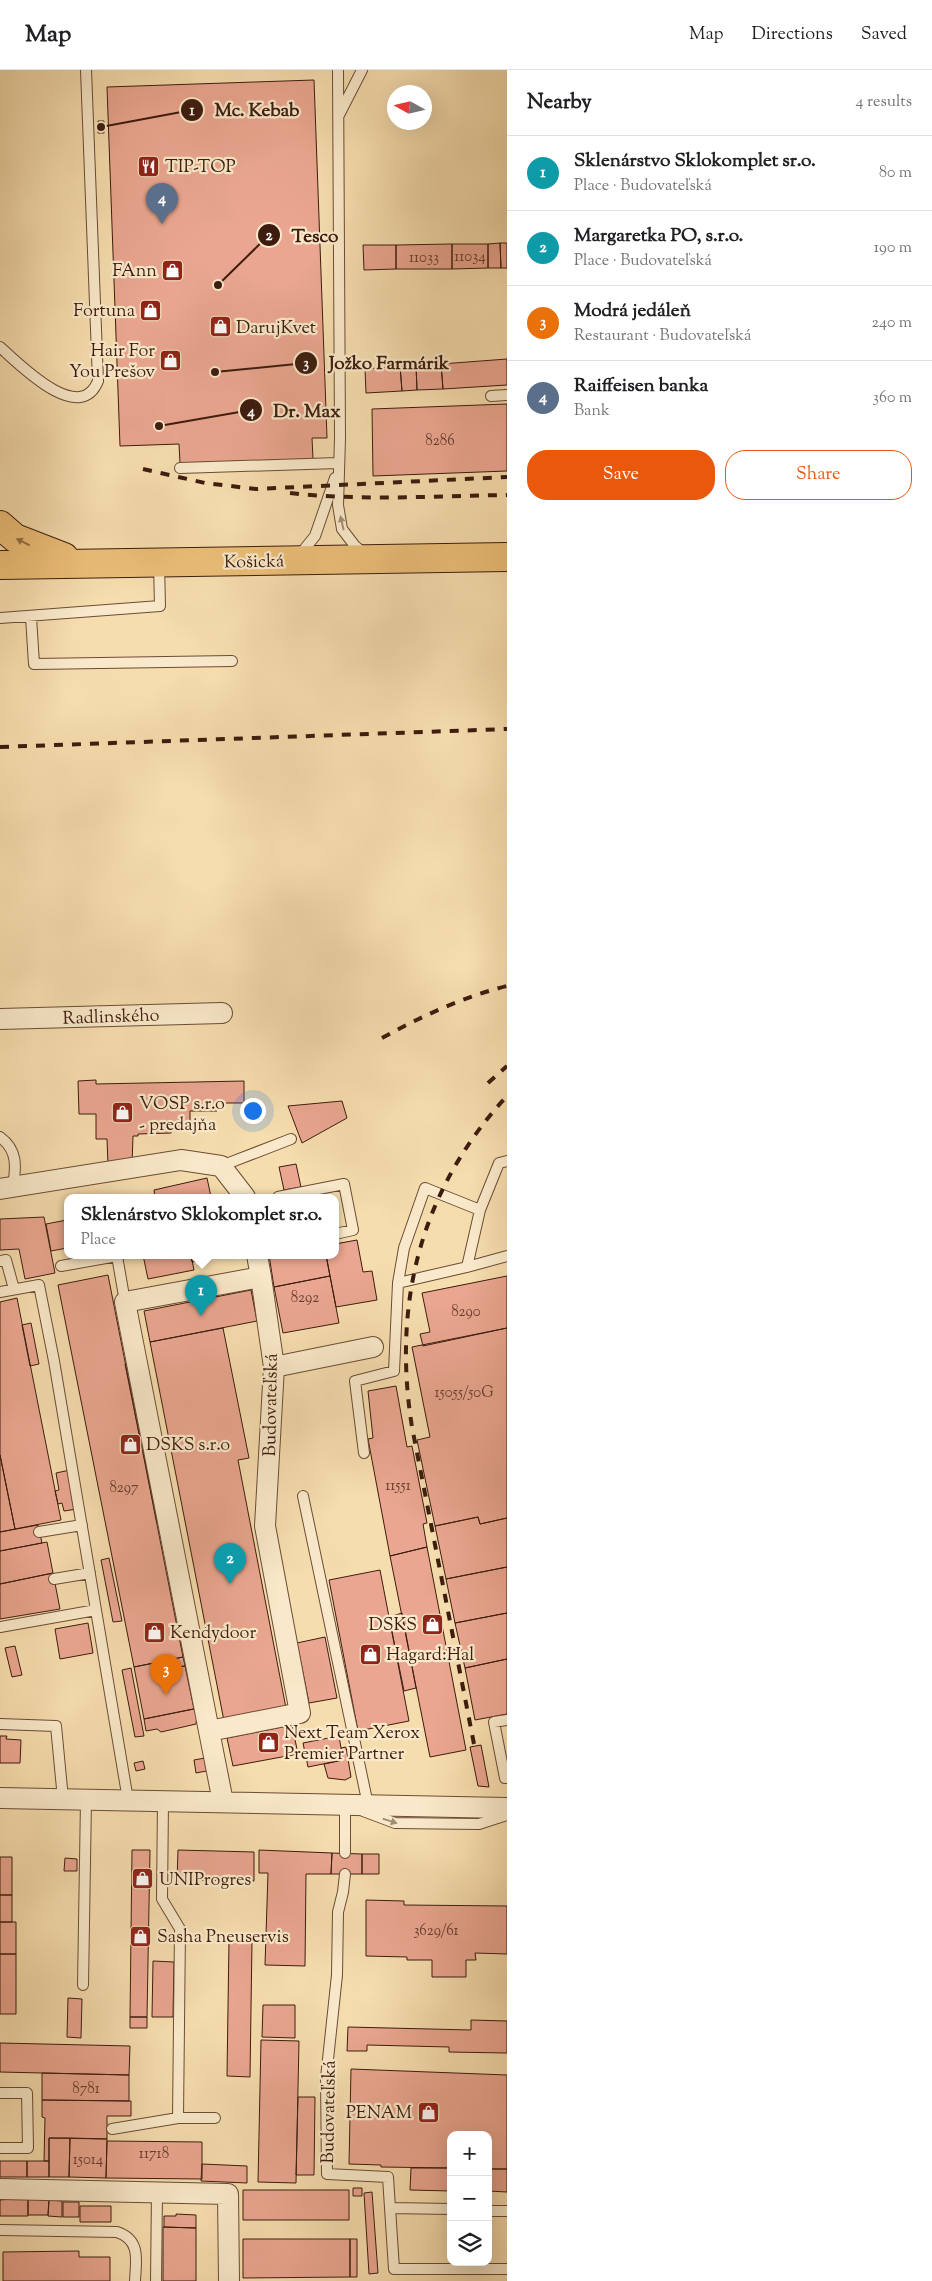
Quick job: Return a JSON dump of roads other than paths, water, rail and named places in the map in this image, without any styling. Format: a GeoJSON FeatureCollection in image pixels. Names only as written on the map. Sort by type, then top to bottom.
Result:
{"type":"FeatureCollection","features":[{"type":"Feature","properties":{"kind":"main road"},"geometry":{"type":"LineString","coordinates":[[0,525],[15,538],[31,546],[82,564]]}},
{"type":"Feature","properties":{"kind":"main road","name":"Košická"},"geometry":{"type":"LineString","coordinates":[[0,565],[507,557]]}},
{"type":"Feature","properties":{"kind":"street","name":"Radlinského"},"geometry":{"type":"LineString","coordinates":[[0,1019],[222,1013]]}},
{"type":"Feature","properties":{"kind":"street"},"geometry":{"type":"LineString","coordinates":[[6,1188],[181,1160],[221,1166],[243,1194]]}},
{"type":"Feature","properties":{"kind":"street","name":"Budovateľská"},"geometry":{"type":"LineString","coordinates":[[209,1731],[300,1713],[264,1526],[274,1367],[259,1259]]}},
{"type":"Feature","properties":{"kind":"street"},"geometry":{"type":"LineString","coordinates":[[223,1802],[125,1302],[261,1277]]}},
{"type":"Feature","properties":{"kind":"street"},"geometry":{"type":"LineString","coordinates":[[274,1367],[373,1347]]}},
{"type":"Feature","properties":{"kind":"street"},"geometry":{"type":"LineString","coordinates":[[0,1798],[507,1808]]}},
{"type":"Feature","properties":{"kind":"street"},"geometry":{"type":"LineString","coordinates":[[0,2189],[228,2194],[229,2281]]}},
{"type":"Feature","properties":{"kind":"lane"},"geometry":{"type":"LineString","coordinates":[[0,347],[24,369],[62,395],[75,399],[86,396],[95,390],[98,381],[86,70]]}},
{"type":"Feature","properties":{"kind":"lane"},"geometry":{"type":"LineString","coordinates":[[338,70],[340,428],[338,506],[342,528],[355,546],[372,559]]}},
{"type":"Feature","properties":{"kind":"lane"},"geometry":{"type":"LineString","coordinates":[[338,115],[362,70]]}},
{"type":"Feature","properties":{"kind":"lane"},"geometry":{"type":"LineString","coordinates":[[491,396],[507,395]]}},
{"type":"Feature","properties":{"kind":"lane"},"geometry":{"type":"LineString","coordinates":[[180,468],[338,463]]}},
{"type":"Feature","properties":{"kind":"lane"},"geometry":{"type":"LineString","coordinates":[[296,560],[315,536],[333,486],[338,463]]}},
{"type":"Feature","properties":{"kind":"lane"},"geometry":{"type":"LineString","coordinates":[[0,618],[160,606],[159,562]]}},
{"type":"Feature","properties":{"kind":"lane"},"geometry":{"type":"LineString","coordinates":[[31,616],[34,664],[232,662]]}},
{"type":"Feature","properties":{"kind":"lane"},"geometry":{"type":"LineString","coordinates":[[0,1137],[8,1142],[15,1156],[6,1188]]}},
{"type":"Feature","properties":{"kind":"lane"},"geometry":{"type":"LineString","coordinates":[[221,1166],[291,1139]]}},
{"type":"Feature","properties":{"kind":"lane"},"geometry":{"type":"LineString","coordinates":[[466,1267],[480,1210],[499,1163],[507,1161]]}},
{"type":"Feature","properties":{"kind":"lane"},"geometry":{"type":"LineString","coordinates":[[304,1194],[344,1184],[353,1230],[339,1233]]}},
{"type":"Feature","properties":{"kind":"lane"},"geometry":{"type":"LineString","coordinates":[[364,1452],[355,1381],[394,1371],[398,1283],[404,1248],[425,1188],[480,1210]]}},
{"type":"Feature","properties":{"kind":"lane"},"geometry":{"type":"LineString","coordinates":[[398,1283],[507,1256]]}},
{"type":"Feature","properties":{"kind":"lane"},"geometry":{"type":"LineString","coordinates":[[61,1266],[99,1259]]}},
{"type":"Feature","properties":{"kind":"lane"},"geometry":{"type":"LineString","coordinates":[[120,1259],[125,1302]]}},
{"type":"Feature","properties":{"kind":"lane"},"geometry":{"type":"LineString","coordinates":[[0,1261],[6,1260],[14,1289]]}},
{"type":"Feature","properties":{"kind":"lane"},"geometry":{"type":"LineString","coordinates":[[0,1292],[39,1284],[54,1361],[128,1800]]}},
{"type":"Feature","properties":{"kind":"lane"},"geometry":{"type":"LineString","coordinates":[[303,1496],[368,1805]]}},
{"type":"Feature","properties":{"kind":"lane"},"geometry":{"type":"LineString","coordinates":[[40,1532],[82,1525]]}},
{"type":"Feature","properties":{"kind":"lane"},"geometry":{"type":"LineString","coordinates":[[54,1579],[90,1574]]}},
{"type":"Feature","properties":{"kind":"lane"},"geometry":{"type":"LineString","coordinates":[[0,1627],[96,1610]]}},
{"type":"Feature","properties":{"kind":"lane"},"geometry":{"type":"LineString","coordinates":[[507,1720],[494,1722],[505,1778],[507,1778]]}},
{"type":"Feature","properties":{"kind":"lane"},"geometry":{"type":"LineString","coordinates":[[0,1724],[56,1726],[63,1799]]}},
{"type":"Feature","properties":{"kind":"lane"},"geometry":{"type":"LineString","coordinates":[[83,1985],[86,1799]]}},
{"type":"Feature","properties":{"kind":"lane"},"geometry":{"type":"LineString","coordinates":[[163,1801],[162,1899],[180,1929],[178,2118]]}},
{"type":"Feature","properties":{"kind":"lane"},"geometry":{"type":"LineString","coordinates":[[345,1853],[345,1804],[395,1824],[479,1824],[507,1815]]}},
{"type":"Feature","properties":{"kind":"lane","name":"Budovateľská"},"geometry":{"type":"LineString","coordinates":[[345,1874],[338,1912],[337,1975],[326,2078],[327,2174],[388,2177],[394,2269],[507,2270]]}},
{"type":"Feature","properties":{"kind":"lane"},"geometry":{"type":"LineString","coordinates":[[0,2093],[27,2093],[28,2148],[0,2148]]}},
{"type":"Feature","properties":{"kind":"lane"},"geometry":{"type":"LineString","coordinates":[[112,2129],[178,2118],[215,2118]]}},
{"type":"Feature","properties":{"kind":"lane"},"geometry":{"type":"LineString","coordinates":[[156,2281],[157,2192]]}},
{"type":"Feature","properties":{"kind":"lane"},"geometry":{"type":"LineString","coordinates":[[390,2208],[447,2209]]}},
{"type":"Feature","properties":{"kind":"lane"},"geometry":{"type":"LineString","coordinates":[[492,2210],[507,2211]]}},
{"type":"Feature","properties":{"kind":"lane"},"geometry":{"type":"LineString","coordinates":[[0,2230],[117,2232],[126,2235],[133,2241],[137,2252],[135,2281]]}},
{"type":"Feature","properties":{"kind":"railway"},"geometry":{"type":"LineString","coordinates":[[143,469],[205,483],[256,489],[507,477]]}},
{"type":"Feature","properties":{"kind":"railway"},"geometry":{"type":"LineString","coordinates":[[290,493],[344,497],[507,495]]}},
{"type":"Feature","properties":{"kind":"railway"},"geometry":{"type":"LineString","coordinates":[[0,747],[507,729]]}},
{"type":"Feature","properties":{"kind":"railway"},"geometry":{"type":"LineString","coordinates":[[382,1038],[443,1008],[507,986]]}},
{"type":"Feature","properties":{"kind":"railway"},"geometry":{"type":"LineString","coordinates":[[488,1083],[507,1066]]}},
{"type":"Feature","properties":{"kind":"railway"},"geometry":{"type":"LineString","coordinates":[[474,1744],[412,1427],[407,1381],[406,1336],[411,1292],[420,1250],[434,1209],[453,1170],[477,1132],[507,1096]]}},
{"type":"Feature","properties":{"kind":"place","name":"Mc. Kebab"},"geometry":{"type":"Point","coordinates":[101,127]}},
{"type":"Feature","properties":{"kind":"place","name":"TIP-TOP"},"geometry":{"type":"Point","coordinates":[149,166]}},
{"type":"Feature","properties":{"kind":"place","name":"Raiffeisen banka"},"geometry":{"type":"Point","coordinates":[162,224]}},
{"type":"Feature","properties":{"kind":"place","name":"FAnn"},"geometry":{"type":"Point","coordinates":[173,270]}},
{"type":"Feature","properties":{"kind":"place","name":"Tesco"},"geometry":{"type":"Point","coordinates":[218,285]}},
{"type":"Feature","properties":{"kind":"place","name":"Fortuna"},"geometry":{"type":"Point","coordinates":[151,310]}},
{"type":"Feature","properties":{"kind":"place","name":"DarujKvet"},"geometry":{"type":"Point","coordinates":[220,327]}},
{"type":"Feature","properties":{"kind":"place","name":"Hair For You Prešov"},"geometry":{"type":"Point","coordinates":[171,360]}},
{"type":"Feature","properties":{"kind":"place","name":"Jožko Farmárik"},"geometry":{"type":"Point","coordinates":[215,372]}},
{"type":"Feature","properties":{"kind":"place","name":"Dr. Max"},"geometry":{"type":"Point","coordinates":[159,426]}},
{"type":"Feature","properties":{"kind":"place","name":"VOSP s.r.o - predajňa"},"geometry":{"type":"Point","coordinates":[123,1113]}},
{"type":"Feature","properties":{"kind":"place","name":"Sklenárstvo Sklokomplet sr.o."},"geometry":{"type":"Point","coordinates":[201,1316]}},
{"type":"Feature","properties":{"kind":"place","name":"DSKS s.r.o"},"geometry":{"type":"Point","coordinates":[130,1444]}},
{"type":"Feature","properties":{"kind":"place","name":"Margaretka PO, s.r.o."},"geometry":{"type":"Point","coordinates":[230,1584]}},
{"type":"Feature","properties":{"kind":"place","name":"DSKS"},"geometry":{"type":"Point","coordinates":[433,1624]}},
{"type":"Feature","properties":{"kind":"place","name":"Kendydoor"},"geometry":{"type":"Point","coordinates":[154,1632]}},
{"type":"Feature","properties":{"kind":"place","name":"Hagard:Hal"},"geometry":{"type":"Point","coordinates":[370,1654]}},
{"type":"Feature","properties":{"kind":"place","name":"Modrá jedáleň"},"geometry":{"type":"Point","coordinates":[166,1695]}},
{"type":"Feature","properties":{"kind":"place","name":"Next Team Xerox Premier Partner"},"geometry":{"type":"Point","coordinates":[268,1742]}},
{"type":"Feature","properties":{"kind":"place","name":"UNIProgres"},"geometry":{"type":"Point","coordinates":[143,1879]}},
{"type":"Feature","properties":{"kind":"place","name":"Sasha Pneuservis"},"geometry":{"type":"Point","coordinates":[141,1936]}},
{"type":"Feature","properties":{"kind":"place","name":"PENAM"},"geometry":{"type":"Point","coordinates":[428,2112]}}]}
